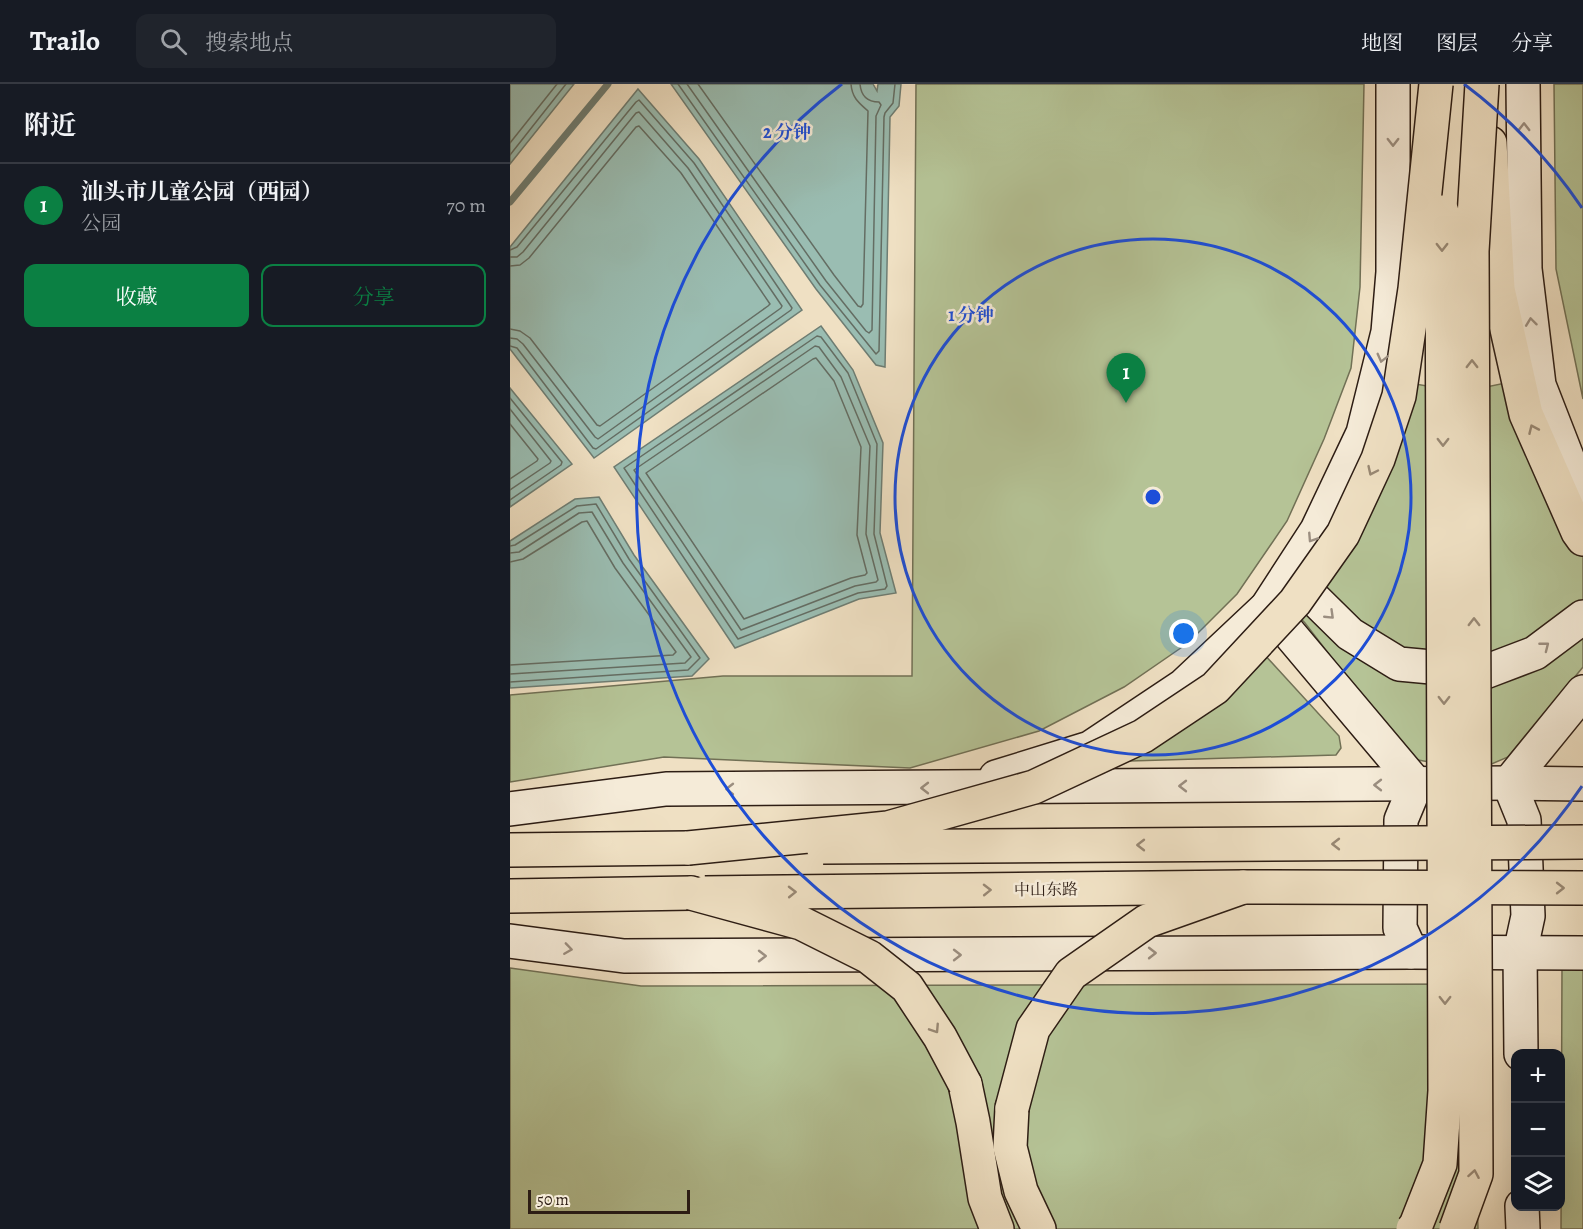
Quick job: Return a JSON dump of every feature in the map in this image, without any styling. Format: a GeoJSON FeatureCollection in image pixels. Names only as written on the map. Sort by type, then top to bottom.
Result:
{"type":"FeatureCollection","features":[{"type":"Feature","properties":{"kind":"main road"},"geometry":{"type":"LineString","coordinates":[[688,848],[888,828],[1034,787],[1143,736],[1215,688],[1295,603],[1343,534],[1378,459],[1399,396],[1416,289],[1438,84]]}},
{"type":"Feature","properties":{"kind":"main road"},"geometry":{"type":"LineString","coordinates":[[1413,1229],[1440,1164],[1445,1090],[1442,244],[1438,84]]}},
{"type":"Feature","properties":{"kind":"main road"},"geometry":{"type":"LineString","coordinates":[[1456,1229],[1476,1174],[1472,251],[1482,84]]}},
{"type":"Feature","properties":{"kind":"main road"},"geometry":{"type":"LineString","coordinates":[[1486,84],[1498,289],[1527,414],[1583,539]]}},
{"type":"Feature","properties":{"kind":"main road"},"geometry":{"type":"LineString","coordinates":[[510,850],[1583,842]]}},
{"type":"Feature","properties":{"kind":"main road"},"geometry":{"type":"LineString","coordinates":[[1039,1229],[1021,1191],[1011,1147],[1012,1108],[1033,1029],[1071,974],[1147,921],[1243,887]]}},
{"type":"Feature","properties":{"kind":"main road","name":"中山东路"},"geometry":{"type":"LineString","coordinates":[[510,896],[1243,887],[1583,888]]}},
{"type":"Feature","properties":{"kind":"main road"},"geometry":{"type":"LineString","coordinates":[[691,893],[801,923],[869,957],[907,987],[940,1037],[965,1084],[974,1122],[985,1198],[997,1229]]}},
{"type":"Feature","properties":{"kind":"street"},"geometry":{"type":"LineString","coordinates":[[962,788],[1090,748],[1183,686],[1268,607],[1317,530],[1363,433],[1388,332],[1393,272],[1393,84]]}},
{"type":"Feature","properties":{"kind":"street"},"geometry":{"type":"LineString","coordinates":[[1523,84],[1524,269],[1539,385],[1583,498]]}},
{"type":"Feature","properties":{"kind":"street"},"geometry":{"type":"LineString","coordinates":[[1289,574],[1350,634],[1399,664],[1485,672],[1535,653],[1583,617]]}},
{"type":"Feature","properties":{"kind":"street"},"geometry":{"type":"LineString","coordinates":[[1268,607],[1416,784]]}},
{"type":"Feature","properties":{"kind":"street"},"geometry":{"type":"LineString","coordinates":[[1509,783],[1583,692]]}},
{"type":"Feature","properties":{"kind":"street"},"geometry":{"type":"LineString","coordinates":[[1509,783],[1524,820],[1528,916],[1520,953],[1521,1049]]}},
{"type":"Feature","properties":{"kind":"street"},"geometry":{"type":"LineString","coordinates":[[1411,952],[1400,928],[1401,820],[1416,784]]}},
{"type":"Feature","properties":{"kind":"street"},"geometry":{"type":"LineString","coordinates":[[510,809],[666,789],[1583,784]]}},
{"type":"Feature","properties":{"kind":"street"},"geometry":{"type":"LineString","coordinates":[[510,941],[624,956],[1583,953]]}},
{"type":"Feature","properties":{"kind":"street"},"geometry":{"type":"LineString","coordinates":[[1522,1211],[1522,1229]]}},
{"type":"Feature","properties":{"kind":"green space"},"geometry":{"type":"Polygon","coordinates":[[[916,84],[1364,84],[1360,287],[1351,368],[1324,439],[1287,521],[1237,594],[1188,643],[1124,687],[1039,731],[910,768],[664,757],[510,782],[510,695],[723,676],[912,676],[916,84]]]}},
{"type":"Feature","properties":{"kind":"green space"},"geometry":{"type":"Polygon","coordinates":[[[1554,84],[1583,84],[1583,399],[1556,269],[1554,84]]]}},
{"type":"Feature","properties":{"kind":"green space"},"geometry":{"type":"Polygon","coordinates":[[[1515,381],[1583,539],[1583,667],[1508,757],[1482,768],[1418,760],[1402,749],[1292,609],[1404,382],[1462,392],[1515,381]]]}},
{"type":"Feature","properties":{"kind":"green space"},"geometry":{"type":"Polygon","coordinates":[[[1252,641],[1339,736],[1341,748],[1336,755],[1130,761],[1116,756],[1252,641]]]}},
{"type":"Feature","properties":{"kind":"green space"},"geometry":{"type":"Polygon","coordinates":[[[1562,966],[1583,967],[1583,1229],[1561,1229],[1561,1211],[1565,1211],[1565,1049],[1562,1049],[1562,966]]]}},
{"type":"Feature","properties":{"kind":"green space"},"geometry":{"type":"Polygon","coordinates":[[[510,968],[641,986],[1471,984],[1478,1229],[510,1229],[510,968]]]}},
{"type":"Feature","properties":{"kind":"water"},"geometry":{"type":"Polygon","coordinates":[[[510,84],[574,84],[510,164],[510,84]]]}},
{"type":"Feature","properties":{"kind":"water"},"geometry":{"type":"Polygon","coordinates":[[[671,84],[873,84],[877,91],[878,84],[901,84],[899,106],[890,117],[885,367],[876,365],[816,289],[671,84]]]}},
{"type":"Feature","properties":{"kind":"water"},"geometry":{"type":"Polygon","coordinates":[[[638,89],[699,159],[802,310],[594,458],[510,349],[510,247],[638,89]]]}},
{"type":"Feature","properties":{"kind":"water"},"geometry":{"type":"Polygon","coordinates":[[[821,326],[853,370],[883,443],[880,533],[896,593],[859,599],[735,648],[614,467],[821,326]]]}},
{"type":"Feature","properties":{"kind":"water"},"geometry":{"type":"Polygon","coordinates":[[[510,388],[572,464],[510,507],[510,388]]]}},
{"type":"Feature","properties":{"kind":"water"},"geometry":{"type":"Polygon","coordinates":[[[599,497],[634,555],[709,659],[692,676],[510,688],[510,541],[575,499],[599,497]]]}},
{"type":"Feature","properties":{"kind":"waterway"},"geometry":{"type":"LineString","coordinates":[[510,202],[608,84]]}},
{"type":"Feature","properties":{"kind":"place","name":"汕头市儿童公园（西园）"},"geometry":{"type":"Point","coordinates":[1126,403]}}]}
